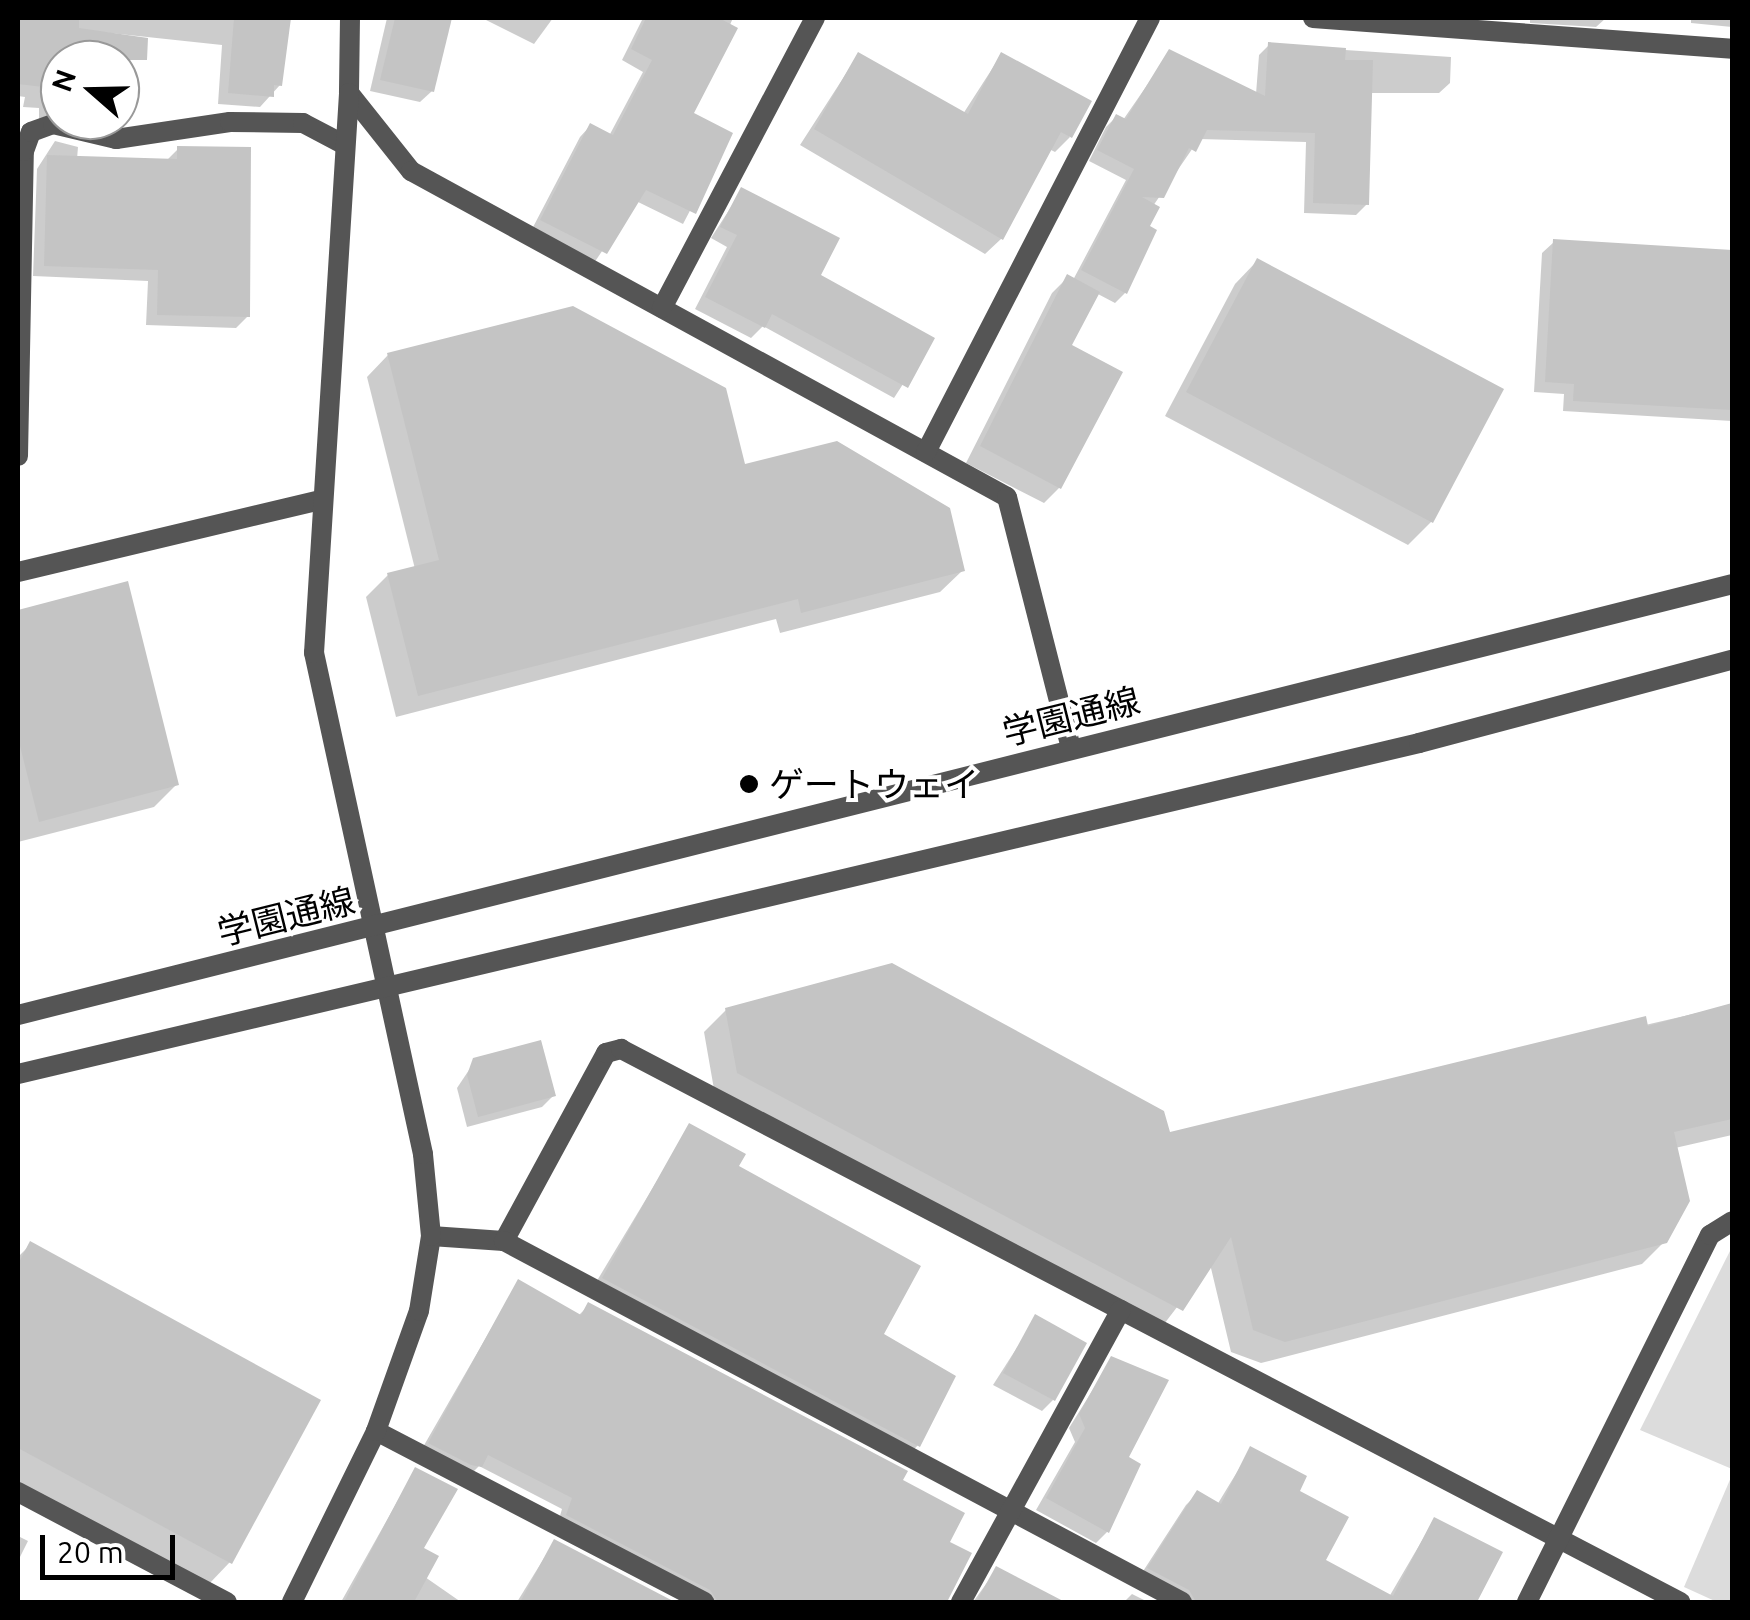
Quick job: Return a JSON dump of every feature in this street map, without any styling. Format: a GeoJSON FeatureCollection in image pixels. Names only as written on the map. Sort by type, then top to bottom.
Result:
{"type":"FeatureCollection","features":[{"type":"Feature","properties":{"kind":"street"},"geometry":{"type":"LineString","coordinates":[[292,1602],[376,1431],[419,1311],[431,1236],[422,1154],[369,928],[314,653],[349,93],[350,18]]}},
{"type":"Feature","properties":{"kind":"street"},"geometry":{"type":"LineString","coordinates":[[662,308],[815,18]]}},
{"type":"Feature","properties":{"kind":"street"},"geometry":{"type":"LineString","coordinates":[[926,452],[1150,18]]}},
{"type":"Feature","properties":{"kind":"street"},"geometry":{"type":"LineString","coordinates":[[1313,18],[1732,49]]}},
{"type":"Feature","properties":{"kind":"street"},"geometry":{"type":"LineString","coordinates":[[349,93],[411,171],[1007,497],[1071,750]]}},
{"type":"Feature","properties":{"kind":"street"},"geometry":{"type":"LineString","coordinates":[[18,456],[18,279],[24,129],[53,124],[116,140],[230,122],[303,122],[345,145]]}},
{"type":"Feature","properties":{"kind":"street"},"geometry":{"type":"LineString","coordinates":[[18,572],[321,500]]}},
{"type":"Feature","properties":{"kind":"street","name":"学園通線"},"geometry":{"type":"LineString","coordinates":[[18,1015],[1732,584]]}},
{"type":"Feature","properties":{"kind":"street"},"geometry":{"type":"LineString","coordinates":[[18,1074],[1419,743],[1732,660]]}},
{"type":"Feature","properties":{"kind":"street"},"geometry":{"type":"LineString","coordinates":[[504,1241],[606,1053],[620,1049],[1680,1602]]}},
{"type":"Feature","properties":{"kind":"street"},"geometry":{"type":"LineString","coordinates":[[1527,1602],[1710,1236],[1732,1221]]}},
{"type":"Feature","properties":{"kind":"street"},"geometry":{"type":"LineString","coordinates":[[431,1236],[504,1241],[1182,1602]]}},
{"type":"Feature","properties":{"kind":"street"},"geometry":{"type":"LineString","coordinates":[[961,1602],[1121,1310]]}},
{"type":"Feature","properties":{"kind":"street"},"geometry":{"type":"LineString","coordinates":[[376,1431],[704,1602]]}},
{"type":"Feature","properties":{"kind":"street"},"geometry":{"type":"LineString","coordinates":[[18,1492],[227,1602]]}},
{"type":"Feature","properties":{"kind":"shaded area"},"geometry":{"type":"Polygon","coordinates":[[[1732,1247],[1732,1469],[1640,1430],[1732,1247]]]}},
{"type":"Feature","properties":{"kind":"shaded area"},"geometry":{"type":"Polygon","coordinates":[[[1732,1475],[1732,1602],[1717,1602],[1684,1587],[1732,1475]]]}},
{"type":"Feature","properties":{"kind":"building"},"geometry":{"type":"Polygon","coordinates":[[[20,18],[79,18],[79,28],[148,38],[147,60],[140,60],[140,40],[40,40],[40,87],[18,84],[20,18]]]}},
{"type":"Feature","properties":{"kind":"building"},"geometry":{"type":"Polygon","coordinates":[[[234,18],[291,18],[282,86],[274,85],[274,97],[228,93],[234,18]]]}},
{"type":"Feature","properties":{"kind":"building"},"geometry":{"type":"Polygon","coordinates":[[[395,18],[452,18],[434,92],[380,80],[395,18]]]}},
{"type":"Feature","properties":{"kind":"building"},"geometry":{"type":"Polygon","coordinates":[[[646,18],[719,18],[738,28],[694,113],[733,133],[696,214],[646,190],[607,254],[540,220],[590,123],[613,135],[652,60],[631,49],[646,18]]]}},
{"type":"Feature","properties":{"kind":"building"},"geometry":{"type":"Polygon","coordinates":[[[1268,42],[1346,48],[1345,60],[1373,60],[1369,205],[1313,203],[1315,133],[1207,130],[1196,152],[1189,148],[1164,198],[1142,197],[1160,207],[1150,226],[1157,230],[1127,294],[1081,270],[1134,169],[1097,150],[1116,114],[1126,119],[1169,49],[1265,96],[1268,42]]]}},
{"type":"Feature","properties":{"kind":"building"},"geometry":{"type":"Polygon","coordinates":[[[858,52],[968,114],[1001,52],[1092,101],[1072,138],[1061,132],[1003,240],[814,129],[858,52]]]}},
{"type":"Feature","properties":{"kind":"building"},"geometry":{"type":"Polygon","coordinates":[[[177,146],[251,147],[250,317],[157,315],[158,270],[44,266],[47,155],[177,159],[177,146]]]}},
{"type":"Feature","properties":{"kind":"building"},"geometry":{"type":"Polygon","coordinates":[[[741,187],[840,238],[821,275],[935,338],[908,388],[772,314],[765,328],[705,297],[737,235],[720,227],[741,187]]]}},
{"type":"Feature","properties":{"kind":"building"},"geometry":{"type":"Polygon","coordinates":[[[1553,239],[1732,250],[1732,410],[1573,401],[1574,384],[1545,382],[1553,239]]]}},
{"type":"Feature","properties":{"kind":"building"},"geometry":{"type":"Polygon","coordinates":[[[1257,258],[1504,389],[1433,523],[1186,392],[1257,258]]]}},
{"type":"Feature","properties":{"kind":"building"},"geometry":{"type":"Polygon","coordinates":[[[1067,274],[1100,292],[1072,345],[1123,372],[1061,489],[980,446],[1067,274]]]}},
{"type":"Feature","properties":{"kind":"building"},"geometry":{"type":"Polygon","coordinates":[[[573,306],[726,388],[745,464],[837,441],[950,508],[965,571],[801,613],[798,599],[418,696],[387,573],[439,560],[387,353],[573,306]]]}},
{"type":"Feature","properties":{"kind":"building"},"geometry":{"type":"Polygon","coordinates":[[[128,581],[179,785],[39,822],[18,738],[18,610],[128,581]]]}},
{"type":"Feature","properties":{"kind":"building"},"geometry":{"type":"Polygon","coordinates":[[[892,963],[1164,1111],[1170,1132],[1646,1016],[1648,1026],[1732,1003],[1732,1119],[1674,1132],[1690,1201],[1667,1243],[1285,1342],[1253,1330],[1231,1237],[1183,1311],[737,1073],[725,1008],[892,963]]]}},
{"type":"Feature","properties":{"kind":"building"},"geometry":{"type":"Polygon","coordinates":[[[541,1040],[556,1096],[478,1117],[467,1075],[473,1058],[541,1040]]]}},
{"type":"Feature","properties":{"kind":"building"},"geometry":{"type":"Polygon","coordinates":[[[689,1123],[746,1154],[739,1166],[921,1266],[884,1334],[956,1376],[920,1447],[602,1278],[689,1123]]]}},
{"type":"Feature","properties":{"kind":"building"},"geometry":{"type":"Polygon","coordinates":[[[30,1241],[321,1400],[232,1564],[18,1448],[18,1264],[30,1241]]]}},
{"type":"Feature","properties":{"kind":"building"},"geometry":{"type":"Polygon","coordinates":[[[518,1279],[581,1315],[588,1302],[908,1471],[903,1480],[965,1513],[950,1542],[972,1553],[947,1602],[718,1602],[710,1590],[566,1515],[572,1498],[488,1455],[482,1467],[471,1465],[428,1443],[518,1279]]]}},
{"type":"Feature","properties":{"kind":"building"},"geometry":{"type":"Polygon","coordinates":[[[1035,1314],[1087,1343],[1055,1401],[1003,1373],[1035,1314]]]}},
{"type":"Feature","properties":{"kind":"building"},"geometry":{"type":"Polygon","coordinates":[[[1111,1356],[1169,1380],[1129,1457],[1141,1464],[1109,1533],[1046,1498],[1085,1428],[1079,1414],[1111,1356]]]}},
{"type":"Feature","properties":{"kind":"building"},"geometry":{"type":"Polygon","coordinates":[[[1250,1446],[1307,1476],[1300,1491],[1349,1517],[1326,1560],[1393,1596],[1434,1517],[1503,1552],[1477,1602],[1196,1602],[1189,1590],[1147,1568],[1197,1490],[1221,1504],[1250,1446]]]}},
{"type":"Feature","properties":{"kind":"building"},"geometry":{"type":"Polygon","coordinates":[[[415,1467],[458,1489],[424,1548],[439,1556],[414,1602],[344,1602],[415,1467]]]}},
{"type":"Feature","properties":{"kind":"building"},"geometry":{"type":"Polygon","coordinates":[[[554,1539],[675,1602],[520,1602],[554,1539]]]}},
{"type":"Feature","properties":{"kind":"building"},"geometry":{"type":"Polygon","coordinates":[[[996,1566],[1065,1602],[976,1602],[996,1566]]]}},
{"type":"Feature","properties":{"kind":"place","name":"ゲートウェイ"},"geometry":{"type":"Point","coordinates":[749,784]}}]}
